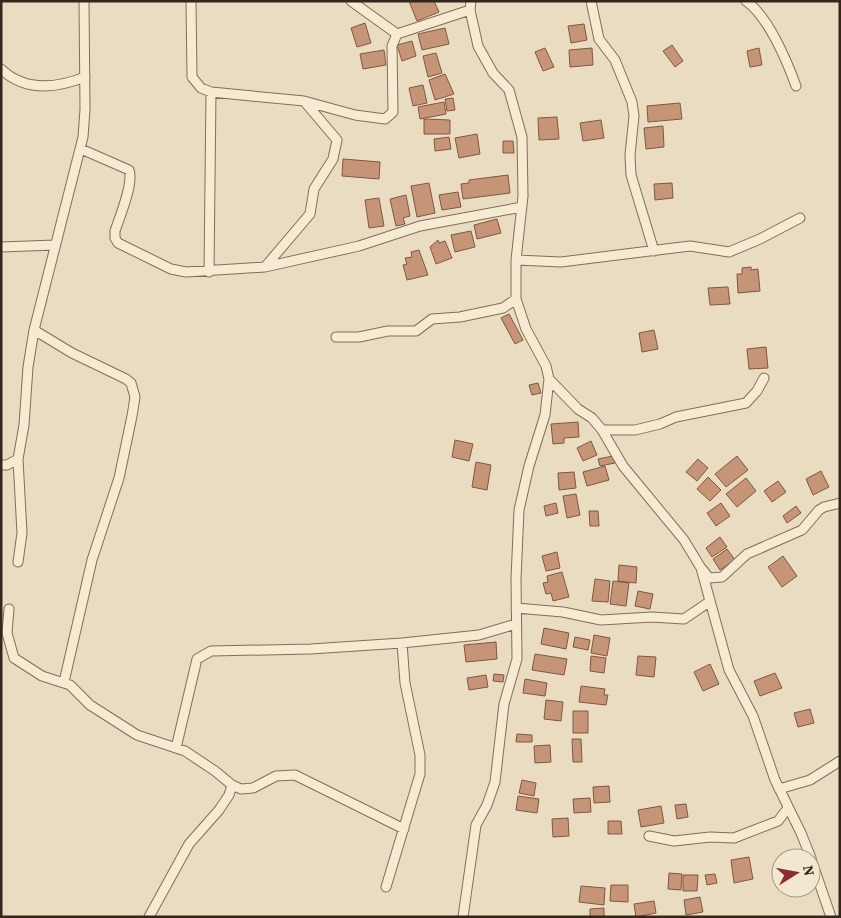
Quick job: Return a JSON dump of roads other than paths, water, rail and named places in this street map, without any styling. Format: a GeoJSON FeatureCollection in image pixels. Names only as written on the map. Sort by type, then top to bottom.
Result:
{"type":"FeatureCollection","features":[{"type":"Feature","properties":{"kind":"street"},"geometry":{"type":"LineString","coordinates":[[18,562],[22,533],[18,459],[24,425],[28,366],[34,330],[81,149],[85,110],[84,1]]}},
{"type":"Feature","properties":{"kind":"street"},"geometry":{"type":"LineString","coordinates":[[191,1],[192,77],[201,88],[211,92],[304,101],[355,115],[385,119],[392,112],[392,46],[397,34],[471,6],[482,57],[508,90],[522,137],[522,207],[516,260],[516,299],[526,329],[546,366],[549,379],[545,415],[529,466],[520,510],[516,608],[517,659],[504,704],[496,782],[487,805],[476,824],[463,917]]}},
{"type":"Feature","properties":{"kind":"street"},"geometry":{"type":"LineString","coordinates":[[351,1],[397,34]]}},
{"type":"Feature","properties":{"kind":"street"},"geometry":{"type":"LineString","coordinates":[[591,1],[598,39],[615,60],[632,102],[634,116],[630,154],[631,175],[654,251]]}},
{"type":"Feature","properties":{"kind":"street"},"geometry":{"type":"LineString","coordinates":[[746,1],[767,27],[786,60],[796,86]]}},
{"type":"Feature","properties":{"kind":"street"},"geometry":{"type":"LineString","coordinates":[[1,69],[12,79],[53,87],[85,77]]}},
{"type":"Feature","properties":{"kind":"street"},"geometry":{"type":"LineString","coordinates":[[208,272],[211,92]]}},
{"type":"Feature","properties":{"kind":"street"},"geometry":{"type":"LineString","coordinates":[[264,267],[310,214],[314,189],[336,150],[337,140],[304,101]]}},
{"type":"Feature","properties":{"kind":"street"},"geometry":{"type":"LineString","coordinates":[[81,149],[129,170],[132,175],[130,187],[115,231],[115,238],[118,243],[171,269],[208,272],[264,267],[359,246],[420,226],[522,207]]}},
{"type":"Feature","properties":{"kind":"street"},"geometry":{"type":"LineString","coordinates":[[516,260],[561,262],[690,246],[729,252],[760,239],[800,218]]}},
{"type":"Feature","properties":{"kind":"street"},"geometry":{"type":"LineString","coordinates":[[1,247],[55,245]]}},
{"type":"Feature","properties":{"kind":"street"},"geometry":{"type":"LineString","coordinates":[[336,337],[359,337],[388,331],[416,331],[432,319],[460,317],[503,308],[516,299]]}},
{"type":"Feature","properties":{"kind":"street"},"geometry":{"type":"LineString","coordinates":[[34,330],[126,380],[130,383],[135,397],[119,478],[95,550],[64,682]]}},
{"type":"Feature","properties":{"kind":"street"},"geometry":{"type":"LineString","coordinates":[[602,430],[635,430],[660,424],[676,417],[746,403],[757,391],[764,378]]}},
{"type":"Feature","properties":{"kind":"street"},"geometry":{"type":"LineString","coordinates":[[549,379],[578,409],[592,418],[602,430],[623,466],[684,540],[709,578],[719,578],[747,554],[802,530],[819,510],[840,503]]}},
{"type":"Feature","properties":{"kind":"street"},"geometry":{"type":"LineString","coordinates":[[1,466],[18,459]]}},
{"type":"Feature","properties":{"kind":"street"},"geometry":{"type":"LineString","coordinates":[[701,568],[709,602],[721,634],[729,670],[758,727],[779,789],[806,848]]}},
{"type":"Feature","properties":{"kind":"street"},"geometry":{"type":"LineString","coordinates":[[516,608],[563,612],[602,620],[652,617],[684,619],[695,614],[709,602]]}},
{"type":"Feature","properties":{"kind":"street"},"geometry":{"type":"LineString","coordinates":[[9,609],[7,633],[14,658],[42,676],[70,685],[90,705],[137,735],[176,748],[196,758],[232,785],[242,789],[253,788],[276,776],[295,775],[404,828]]}},
{"type":"Feature","properties":{"kind":"street"},"geometry":{"type":"LineString","coordinates":[[176,748],[197,659],[202,654],[211,650],[312,649],[402,643],[479,635],[516,624]]}},
{"type":"Feature","properties":{"kind":"street"},"geometry":{"type":"LineString","coordinates":[[386,886],[420,774],[421,762],[407,701],[402,643]]}},
{"type":"Feature","properties":{"kind":"street"},"geometry":{"type":"LineString","coordinates":[[779,789],[810,780],[840,761]]}},
{"type":"Feature","properties":{"kind":"street"},"geometry":{"type":"LineString","coordinates":[[149,917],[189,844],[219,810],[229,795],[232,785]]}},
{"type":"Feature","properties":{"kind":"street"},"geometry":{"type":"LineString","coordinates":[[649,836],[674,841],[710,837],[734,838],[778,821],[788,808]]}},
{"type":"Feature","properties":{"kind":"street"},"geometry":{"type":"LineString","coordinates":[[821,888],[831,917]]}}]}
